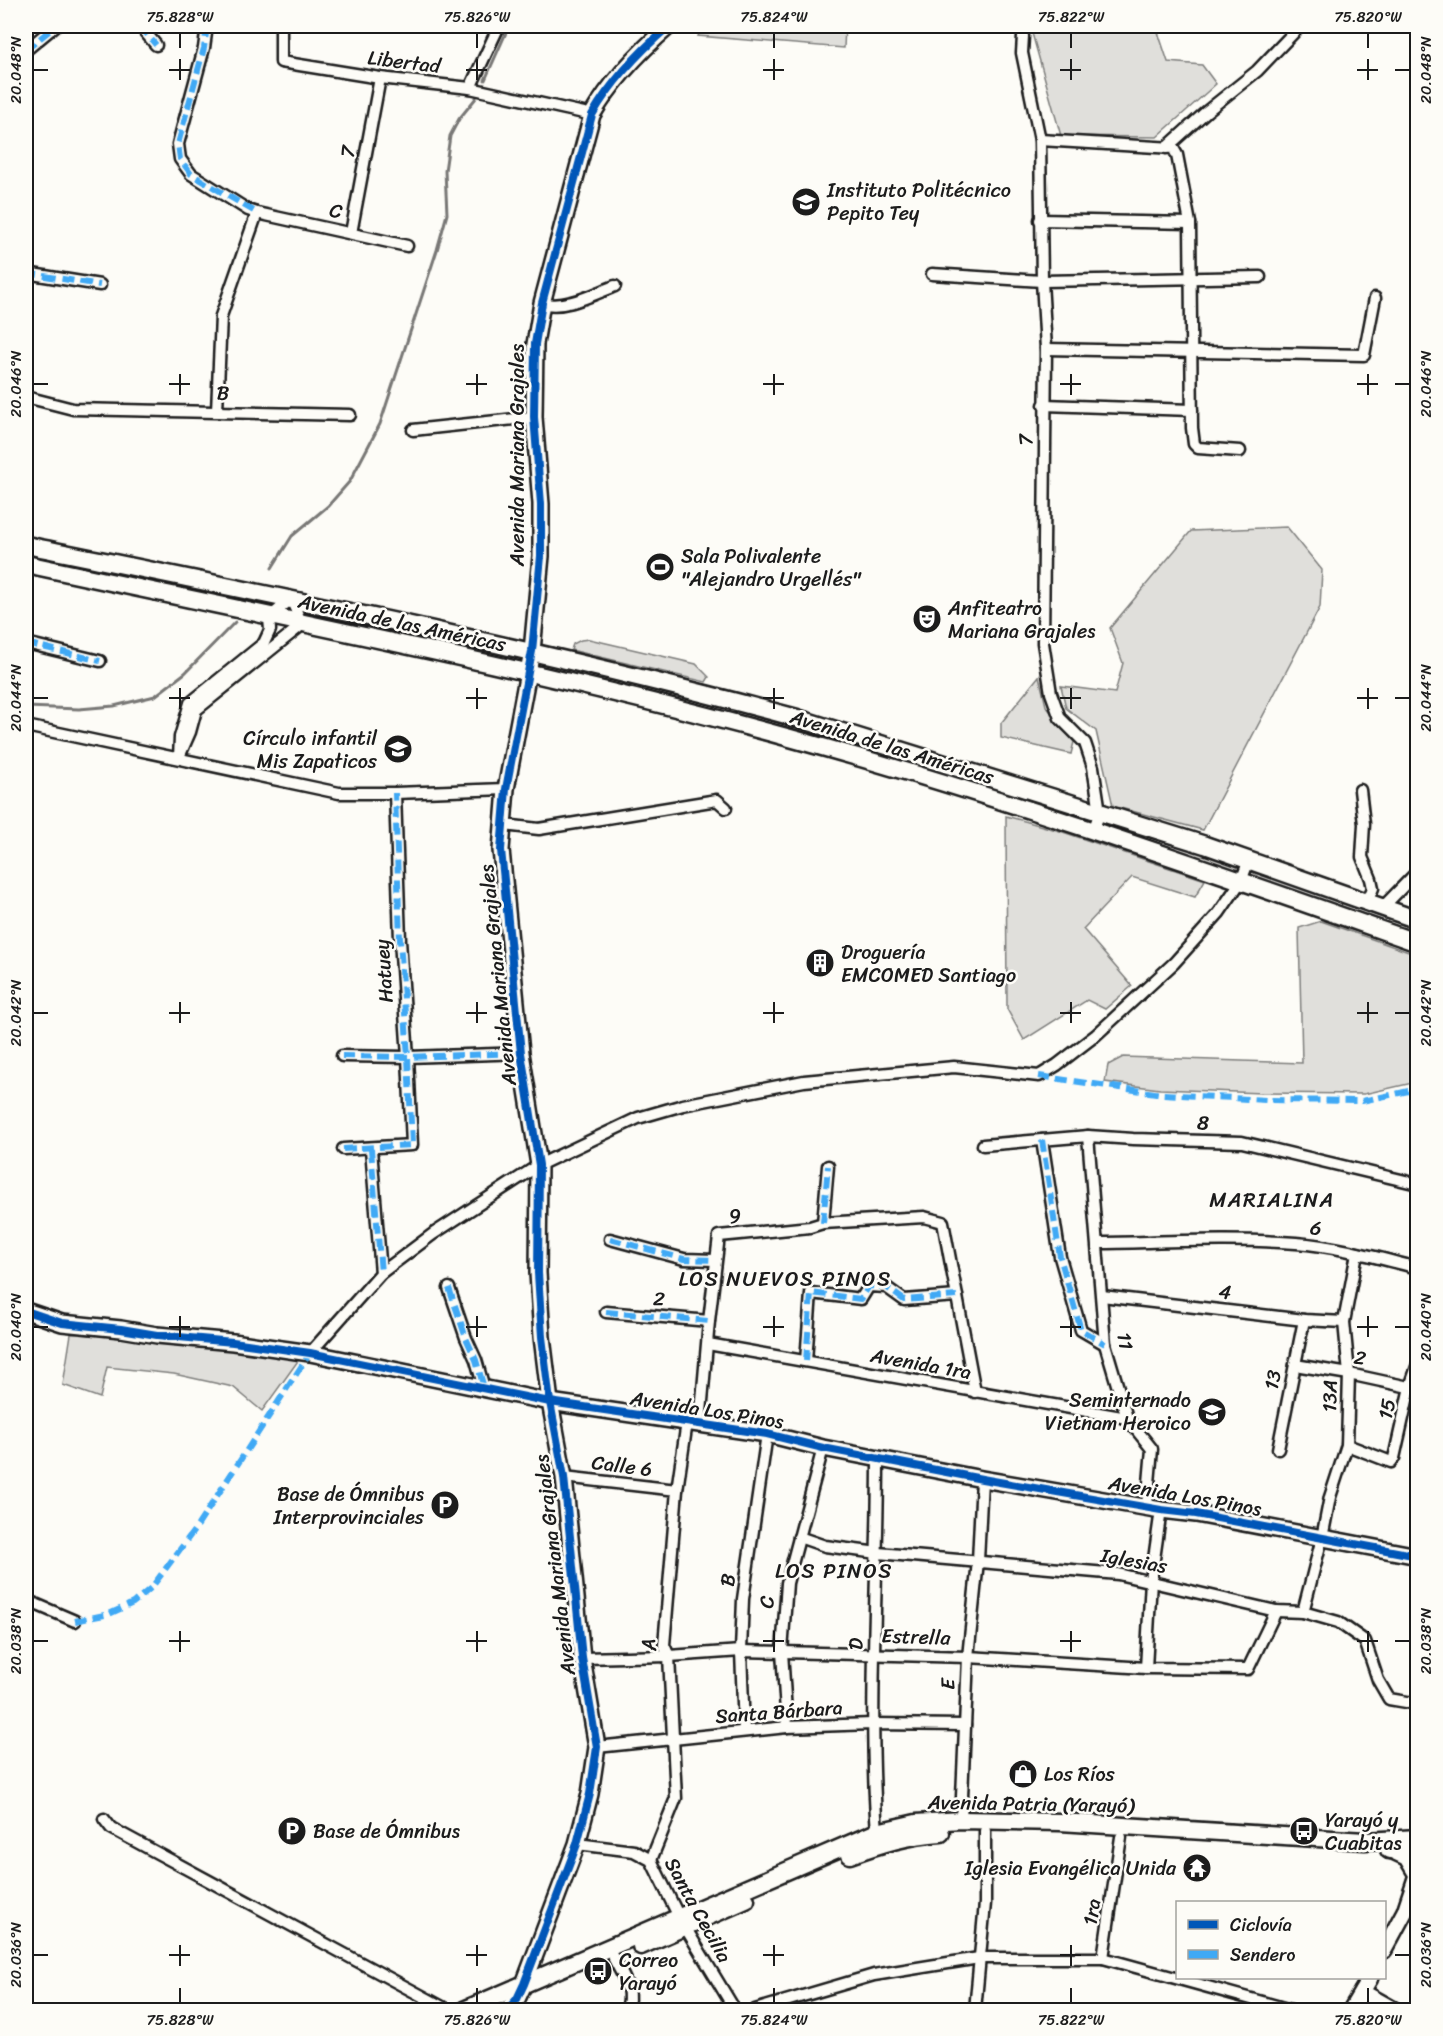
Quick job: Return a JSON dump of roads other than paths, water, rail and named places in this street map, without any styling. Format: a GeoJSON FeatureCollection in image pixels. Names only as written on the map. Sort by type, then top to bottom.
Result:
{"type":"FeatureCollection","features":[{"type":"Feature","properties":{"kind":"main road","name":"Avenida de las Américas"},"geometry":{"type":"LineString","coordinates":[[26,546],[291,599],[532,651],[797,718],[1249,860],[1418,920]]}},
{"type":"Feature","properties":{"kind":"main road","name":"Avenida de las Américas"},"geometry":{"type":"LineString","coordinates":[[26,564],[527,672],[790,738],[1093,831],[1418,943]]}},
{"type":"Feature","properties":{"kind":"main road","name":"Avenida Patria (Yarayó)"},"geometry":{"type":"LineString","coordinates":[[491,2010],[877,1832],[916,1823],[961,1820],[1060,1828],[1343,1840],[1418,1838]]}},
{"type":"Feature","properties":{"kind":"main road","name":"Avenida Patria (Yarayó)"},"geometry":{"type":"LineString","coordinates":[[464,2010],[516,1998],[613,1958],[682,1922],[881,1843],[920,1834],[1060,1828],[1121,1837],[1290,1848],[1365,1851],[1418,1849]]}},
{"type":"Feature","properties":{"kind":"main road"},"geometry":{"type":"LineString","coordinates":[[1391,1850],[1407,1857],[1417,1873]]}},
{"type":"Feature","properties":{"kind":"street"},"geometry":{"type":"LineString","coordinates":[[26,50],[53,26]]}},
{"type":"Feature","properties":{"kind":"street"},"geometry":{"type":"LineString","coordinates":[[140,26],[156,45]]}},
{"type":"Feature","properties":{"kind":"street","name":"C"},"geometry":{"type":"LineString","coordinates":[[207,26],[204,48],[178,144],[180,159],[190,174],[257,213],[407,246]]}},
{"type":"Feature","properties":{"kind":"street","name":"Libertad"},"geometry":{"type":"LineString","coordinates":[[281,26],[281,62],[380,78],[470,88],[593,115]]}},
{"type":"Feature","properties":{"kind":"street"},"geometry":{"type":"LineString","coordinates":[[470,88],[499,26]]}},
{"type":"Feature","properties":{"kind":"street","name":"Avenida Mariana Grajales"},"geometry":{"type":"LineString","coordinates":[[516,1998],[577,1844],[590,1794],[597,1747],[582,1658],[564,1477],[550,1402],[542,1337],[538,1273],[539,1165],[521,1053],[501,850],[506,789],[532,651],[541,556],[541,504],[534,417],[535,344],[542,303],[593,115],[605,92],[625,68],[669,26]]}},
{"type":"Feature","properties":{"kind":"street"},"geometry":{"type":"LineString","coordinates":[[1166,148],[1206,111],[1257,71],[1300,26]]}},
{"type":"Feature","properties":{"kind":"street","name":"7"},"geometry":{"type":"LineString","coordinates":[[1023,36],[1022,53],[1040,140],[1042,281],[1046,349],[1044,656],[1051,693],[1060,718],[1085,743],[1093,767],[1100,812],[1093,831]]}},
{"type":"Feature","properties":{"kind":"street","name":"7"},"geometry":{"type":"LineString","coordinates":[[351,233],[380,78]]}},
{"type":"Feature","properties":{"kind":"street"},"geometry":{"type":"LineString","coordinates":[[1040,140],[1173,148],[1190,223],[1191,410],[1194,444],[1198,448],[1240,451]]}},
{"type":"Feature","properties":{"kind":"street"},"geometry":{"type":"LineString","coordinates":[[217,411],[221,316],[257,213]]}},
{"type":"Feature","properties":{"kind":"street"},"geometry":{"type":"LineString","coordinates":[[1041,220],[1190,223]]}},
{"type":"Feature","properties":{"kind":"street"},"geometry":{"type":"LineString","coordinates":[[26,273],[100,285]]}},
{"type":"Feature","properties":{"kind":"street"},"geometry":{"type":"LineString","coordinates":[[932,274],[1042,281],[1260,278]]}},
{"type":"Feature","properties":{"kind":"street"},"geometry":{"type":"LineString","coordinates":[[542,303],[552,306],[615,286]]}},
{"type":"Feature","properties":{"kind":"street"},"geometry":{"type":"LineString","coordinates":[[1046,349],[1364,355],[1375,298]]}},
{"type":"Feature","properties":{"kind":"street","name":"B"},"geometry":{"type":"LineString","coordinates":[[26,397],[73,409],[350,415]]}},
{"type":"Feature","properties":{"kind":"street"},"geometry":{"type":"LineString","coordinates":[[1044,405],[1191,410]]}},
{"type":"Feature","properties":{"kind":"street"},"geometry":{"type":"LineString","coordinates":[[413,430],[534,417]]}},
{"type":"Feature","properties":{"kind":"street"},"geometry":{"type":"LineString","coordinates":[[291,599],[301,623],[196,710],[179,758],[180,737],[190,703],[264,643],[270,630],[270,616],[291,599]]}},
{"type":"Feature","properties":{"kind":"street"},"geometry":{"type":"LineString","coordinates":[[26,643],[100,661]]}},
{"type":"Feature","properties":{"kind":"street"},"geometry":{"type":"LineString","coordinates":[[26,726],[339,793],[506,789]]}},
{"type":"Feature","properties":{"kind":"street"},"geometry":{"type":"LineString","coordinates":[[1360,789],[1364,824],[1362,857],[1371,879],[1374,905]]}},
{"type":"Feature","properties":{"kind":"street","name":"Hatuey"},"geometry":{"type":"LineString","coordinates":[[370,1149],[412,1145],[394,793]]}},
{"type":"Feature","properties":{"kind":"street"},"geometry":{"type":"LineString","coordinates":[[504,825],[539,829],[717,800],[726,808]]}},
{"type":"Feature","properties":{"kind":"street"},"geometry":{"type":"LineString","coordinates":[[310,1353],[381,1272],[433,1234],[539,1165],[638,1118],[683,1105],[804,1081],[954,1067],[1039,1076],[1096,1035],[1174,963],[1219,913],[1241,881],[1249,860]]}},
{"type":"Feature","properties":{"kind":"street"},"geometry":{"type":"LineString","coordinates":[[1374,905],[1418,871]]}},
{"type":"Feature","properties":{"kind":"street"},"geometry":{"type":"LineString","coordinates":[[342,1056],[408,1057],[521,1053]]}},
{"type":"Feature","properties":{"kind":"street","name":"8"},"geometry":{"type":"LineString","coordinates":[[983,1145],[1088,1136],[1242,1142],[1418,1184]]}},
{"type":"Feature","properties":{"kind":"street","name":"11"},"geometry":{"type":"LineString","coordinates":[[1088,1136],[1105,1344],[1127,1418],[1152,1449],[1154,1508],[1146,1668]]}},
{"type":"Feature","properties":{"kind":"street"},"geometry":{"type":"LineString","coordinates":[[1042,1140],[1060,1257],[1081,1330],[1105,1344]]}},
{"type":"Feature","properties":{"kind":"street"},"geometry":{"type":"LineString","coordinates":[[343,1149],[370,1149],[381,1272]]}},
{"type":"Feature","properties":{"kind":"street"},"geometry":{"type":"LineString","coordinates":[[823,1223],[828,1166]]}},
{"type":"Feature","properties":{"kind":"street","name":"9"},"geometry":{"type":"LineString","coordinates":[[693,1423],[708,1344],[719,1236],[810,1227],[823,1223],[924,1217],[943,1222],[957,1296]]}},
{"type":"Feature","properties":{"kind":"street"},"geometry":{"type":"LineString","coordinates":[[610,1239],[684,1258],[715,1260]]}},
{"type":"Feature","properties":{"kind":"street","name":"6"},"geometry":{"type":"LineString","coordinates":[[1098,1243],[1216,1241],[1298,1243],[1357,1253],[1418,1268]]}},
{"type":"Feature","properties":{"kind":"street","name":"13A"},"geometry":{"type":"LineString","coordinates":[[1323,1538],[1330,1497],[1347,1445],[1349,1374],[1344,1322],[1357,1253]]}},
{"type":"Feature","properties":{"kind":"street"},"geometry":{"type":"LineString","coordinates":[[806,1361],[811,1293],[861,1299],[868,1286],[886,1287],[904,1300],[957,1296],[975,1392]]}},
{"type":"Feature","properties":{"kind":"street"},"geometry":{"type":"LineString","coordinates":[[449,1288],[484,1388]]}},
{"type":"Feature","properties":{"kind":"street","name":"4"},"geometry":{"type":"LineString","coordinates":[[1102,1296],[1304,1320],[1344,1322]]}},
{"type":"Feature","properties":{"kind":"street","name":"Avenida Los Pinos"},"geometry":{"type":"LineString","coordinates":[[26,1311],[62,1323],[310,1353],[550,1402],[767,1434],[823,1448],[982,1479],[1196,1514],[1418,1556]]}},
{"type":"Feature","properties":{"kind":"street","name":"2"},"geometry":{"type":"LineString","coordinates":[[606,1312],[709,1321]]}},
{"type":"Feature","properties":{"kind":"street","name":"13"},"geometry":{"type":"LineString","coordinates":[[1278,1449],[1304,1320]]}},
{"type":"Feature","properties":{"kind":"street","name":"Avenida 1ra"},"geometry":{"type":"LineString","coordinates":[[708,1344],[1127,1418]]}},
{"type":"Feature","properties":{"kind":"street","name":"15"},"geometry":{"type":"LineString","coordinates":[[1347,1445],[1391,1462],[1414,1388],[1418,1364]]}},
{"type":"Feature","properties":{"kind":"street","name":"2"},"geometry":{"type":"LineString","coordinates":[[1295,1365],[1414,1388]]}},
{"type":"Feature","properties":{"kind":"street","name":"A"},"geometry":{"type":"LineString","coordinates":[[651,1860],[676,1798],[669,1656],[664,1645],[676,1490],[693,1423]]}},
{"type":"Feature","properties":{"kind":"street","name":"B"},"geometry":{"type":"LineString","coordinates":[[744,1731],[741,1651],[743,1599],[767,1434]]}},
{"type":"Feature","properties":{"kind":"street","name":"C"},"geometry":{"type":"LineString","coordinates":[[787,1727],[782,1652],[787,1583],[823,1448]]}},
{"type":"Feature","properties":{"kind":"street","name":"D"},"geometry":{"type":"LineString","coordinates":[[877,1832],[872,1724],[878,1553],[878,1458]]}},
{"type":"Feature","properties":{"kind":"street","name":"Calle 6"},"geometry":{"type":"LineString","coordinates":[[564,1477],[676,1490]]}},
{"type":"Feature","properties":{"kind":"street","name":"E"},"geometry":{"type":"LineString","coordinates":[[961,1820],[968,1657],[978,1561],[982,1479]]}},
{"type":"Feature","properties":{"kind":"street","name":"Iglesias"},"geometry":{"type":"LineString","coordinates":[[799,1537],[825,1546],[878,1553],[1118,1574],[1276,1611],[1303,1612],[1338,1622],[1365,1641],[1378,1680],[1389,1699],[1418,1704]]}},
{"type":"Feature","properties":{"kind":"street"},"geometry":{"type":"LineString","coordinates":[[1303,1612],[1323,1538]]}},
{"type":"Feature","properties":{"kind":"street"},"geometry":{"type":"LineString","coordinates":[[26,1600],[75,1621]]}},
{"type":"Feature","properties":{"kind":"street","name":"Estrella"},"geometry":{"type":"LineString","coordinates":[[582,1658],[669,1656],[741,1651],[968,1657],[1146,1668],[1248,1669],[1276,1611]]}},
{"type":"Feature","properties":{"kind":"street","name":"Santa Bárbara"},"geometry":{"type":"LineString","coordinates":[[597,1747],[787,1727],[872,1724],[965,1725]]}},
{"type":"Feature","properties":{"kind":"street"},"geometry":{"type":"LineString","coordinates":[[104,1819],[111,1827],[448,2010]]}},
{"type":"Feature","properties":{"kind":"street"},"geometry":{"type":"LineString","coordinates":[[975,2010],[985,1903],[984,1831]]}},
{"type":"Feature","properties":{"kind":"street","name":"1ra"},"geometry":{"type":"LineString","coordinates":[[1103,1958],[1121,1837]]}},
{"type":"Feature","properties":{"kind":"street","name":"Santa Cecilia"},"geometry":{"type":"LineString","coordinates":[[577,1844],[634,1851],[651,1860],[682,1922],[735,2010]]}},
{"type":"Feature","properties":{"kind":"street"},"geometry":{"type":"LineString","coordinates":[[1386,1946],[1405,1911],[1417,1873]]}},
{"type":"Feature","properties":{"kind":"street"},"geometry":{"type":"LineString","coordinates":[[613,1958],[630,1991],[626,2010]]}},
{"type":"Feature","properties":{"kind":"street"},"geometry":{"type":"LineString","coordinates":[[755,2010],[874,1975],[979,1958],[1103,1958],[1176,1978]]}},
{"type":"Feature","properties":{"kind":"street"},"geometry":{"type":"LineString","coordinates":[[1179,1979],[1291,2010]]}},
{"type":"Feature","properties":{"kind":"street"},"geometry":{"type":"LineString","coordinates":[[1352,2010],[1369,1979]]}},
{"type":"Feature","properties":{"kind":"street"},"geometry":{"type":"LineString","coordinates":[[1362,1992],[1394,2010]]}},
{"type":"Feature","properties":{"kind":"waterway"},"geometry":{"type":"LineString","coordinates":[[485,80],[509,26]]}},
{"type":"Feature","properties":{"kind":"waterway"},"geometry":{"type":"LineString","coordinates":[[272,568],[292,536],[328,506],[350,481],[380,424],[447,214],[445,171],[450,136],[459,119],[476,98]]}},
{"type":"Feature","properties":{"kind":"waterway"},"geometry":{"type":"LineString","coordinates":[[26,707],[79,709],[114,706],[155,696],[185,673],[235,622]]}},
{"type":"Feature","properties":{"kind":"place","name":"Instituto Politécnico Pepito Tey"},"geometry":{"type":"Point","coordinates":[806,202]}},
{"type":"Feature","properties":{"kind":"place","name":"Sala Polivalente \"Alejandro Urgellés\""},"geometry":{"type":"Point","coordinates":[660,567]}},
{"type":"Feature","properties":{"kind":"place","name":"Anfiteatro Mariana Grajales"},"geometry":{"type":"Point","coordinates":[927,619]}},
{"type":"Feature","properties":{"kind":"place","name":"Círculo infantil Mis Zapaticos"},"geometry":{"type":"Point","coordinates":[398,749]}},
{"type":"Feature","properties":{"kind":"place","name":"Droguería EMCOMED Santiago"},"geometry":{"type":"Point","coordinates":[820,963]}},
{"type":"Feature","properties":{"kind":"place","name":"Seminternado Vietnam Heroico"},"geometry":{"type":"Point","coordinates":[1212,1412]}},
{"type":"Feature","properties":{"kind":"place","name":"Base de Ómnibus Interprovinciales"},"geometry":{"type":"Point","coordinates":[445,1505]}},
{"type":"Feature","properties":{"kind":"place","name":"Los Ríos"},"geometry":{"type":"Point","coordinates":[1023,1774]}},
{"type":"Feature","properties":{"kind":"place","name":"Base de Ómnibus"},"geometry":{"type":"Point","coordinates":[292,1831]}},
{"type":"Feature","properties":{"kind":"place","name":"Yarayó y Cuabitas"},"geometry":{"type":"Point","coordinates":[1304,1831]}},
{"type":"Feature","properties":{"kind":"place","name":"Iglesia Evangélica Unida"},"geometry":{"type":"Point","coordinates":[1197,1868]}},
{"type":"Feature","properties":{"kind":"place","name":"Correo Yarayó"},"geometry":{"type":"Point","coordinates":[598,1971]}},
{"type":"Feature","properties":{"kind":"district","name":"MARIALINA"},"geometry":{"type":"Point","coordinates":[1272,1200]}},
{"type":"Feature","properties":{"kind":"district","name":"LOS NUEVOS PINOS"},"geometry":{"type":"Point","coordinates":[785,1279]}},
{"type":"Feature","properties":{"kind":"district","name":"LOS PINOS"},"geometry":{"type":"Point","coordinates":[834,1571]}}]}
